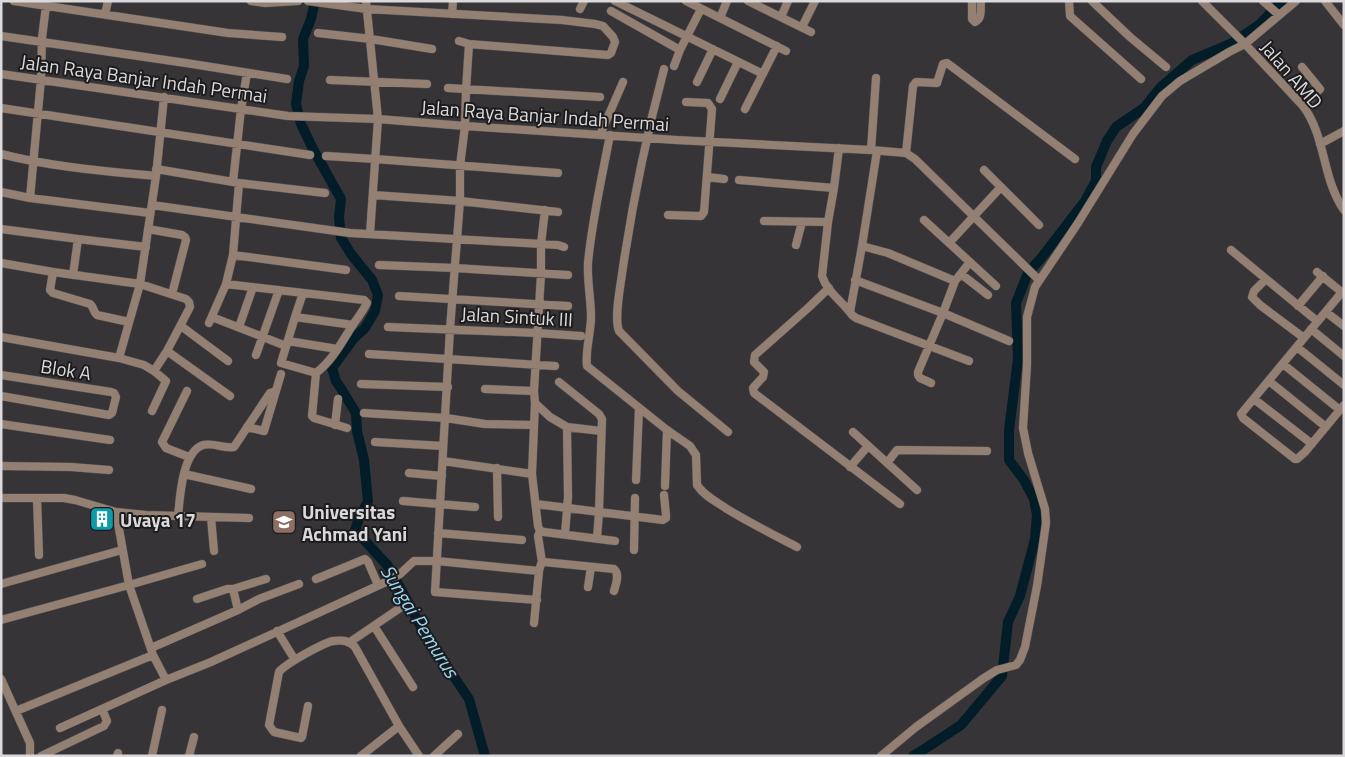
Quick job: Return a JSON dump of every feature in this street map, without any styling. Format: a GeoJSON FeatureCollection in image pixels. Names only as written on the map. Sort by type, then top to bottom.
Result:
{"type":"FeatureCollection","features":[{"type":"Feature","properties":{"kind":"street"},"geometry":{"type":"LineString","coordinates":[[14,1],[228,33],[282,37]]}},
{"type":"Feature","properties":{"kind":"street"},"geometry":{"type":"LineString","coordinates":[[105,14],[108,1]]}},
{"type":"Feature","properties":{"kind":"street"},"geometry":{"type":"LineString","coordinates":[[251,1],[265,3],[298,1]]}},
{"type":"Feature","properties":{"kind":"street"},"geometry":{"type":"LineString","coordinates":[[308,1],[320,4],[366,5],[452,14],[562,20],[595,24],[603,26],[615,42],[611,53],[608,55],[469,44],[459,41]]}},
{"type":"Feature","properties":{"kind":"street"},"geometry":{"type":"LineString","coordinates":[[452,14],[453,1]]}},
{"type":"Feature","properties":{"kind":"street"},"geometry":{"type":"LineString","coordinates":[[580,9],[584,1]]}},
{"type":"Feature","properties":{"kind":"street"},"geometry":{"type":"LineString","coordinates":[[603,26],[616,1],[763,74]]}},
{"type":"Feature","properties":{"kind":"street"},"geometry":{"type":"LineString","coordinates":[[686,1],[786,51]]}},
{"type":"Feature","properties":{"kind":"street"},"geometry":{"type":"LineString","coordinates":[[720,18],[727,1]]}},
{"type":"Feature","properties":{"kind":"street"},"geometry":{"type":"LineString","coordinates":[[748,1],[812,32]]}},
{"type":"Feature","properties":{"kind":"street"},"geometry":{"type":"LineString","coordinates":[[781,17],[788,1]]}},
{"type":"Feature","properties":{"kind":"street"},"geometry":{"type":"LineString","coordinates":[[802,28],[815,1]]}},
{"type":"Feature","properties":{"kind":"street"},"geometry":{"type":"LineString","coordinates":[[972,1],[972,19],[975,22],[980,17],[981,1]]}},
{"type":"Feature","properties":{"kind":"street"},"geometry":{"type":"LineString","coordinates":[[1070,1],[1070,16],[1141,80]]}},
{"type":"Feature","properties":{"kind":"street"},"geometry":{"type":"LineString","coordinates":[[1092,1],[1130,37],[1166,66]]}},
{"type":"Feature","properties":{"kind":"street","name":"Jalan AMD"},"geometry":{"type":"LineString","coordinates":[[1202,1],[1303,106],[1312,119],[1334,193],[1344,210]]}},
{"type":"Feature","properties":{"kind":"street"},"geometry":{"type":"LineString","coordinates":[[1263,1],[1275,11]]}},
{"type":"Feature","properties":{"kind":"street"},"geometry":{"type":"LineString","coordinates":[[881,756],[916,727],[997,670],[1016,665],[1025,647],[1037,586],[1046,523],[1046,509],[1028,453],[1023,428],[1028,317],[1037,278],[1083,216],[1133,134],[1162,96],[1191,74],[1243,42],[1275,11],[1296,1]]}},
{"type":"Feature","properties":{"kind":"street"},"geometry":{"type":"LineString","coordinates":[[1325,1],[1344,25]]}},
{"type":"Feature","properties":{"kind":"street"},"geometry":{"type":"LineString","coordinates":[[366,5],[378,119],[370,234]]}},
{"type":"Feature","properties":{"kind":"street"},"geometry":{"type":"LineString","coordinates":[[30,198],[46,6]]}},
{"type":"Feature","properties":{"kind":"street"},"geometry":{"type":"LineString","coordinates":[[674,66],[686,37],[701,9]]}},
{"type":"Feature","properties":{"kind":"street"},"geometry":{"type":"LineString","coordinates":[[611,12],[680,50]]}},
{"type":"Feature","properties":{"kind":"street"},"geometry":{"type":"LineString","coordinates":[[318,33],[432,49]]}},
{"type":"Feature","properties":{"kind":"street"},"geometry":{"type":"LineString","coordinates":[[1,36],[287,79]]}},
{"type":"Feature","properties":{"kind":"street"},"geometry":{"type":"LineString","coordinates":[[469,44],[450,329],[450,359],[443,446],[436,592],[537,600]]}},
{"type":"Feature","properties":{"kind":"street"},"geometry":{"type":"LineString","coordinates":[[745,109],[777,46]]}},
{"type":"Feature","properties":{"kind":"street"},"geometry":{"type":"LineString","coordinates":[[696,82],[713,49]]}},
{"type":"Feature","properties":{"kind":"street"},"geometry":{"type":"LineString","coordinates":[[720,99],[738,62]]}},
{"type":"Feature","properties":{"kind":"street"},"geometry":{"type":"LineString","coordinates":[[1037,278],[975,216],[915,159],[906,153],[914,83],[937,83],[943,64],[947,63],[1075,159]]}},
{"type":"Feature","properties":{"kind":"street"},"geometry":{"type":"LineString","coordinates":[[1302,68],[1320,89],[1303,106]]}},
{"type":"Feature","properties":{"kind":"street"},"geometry":{"type":"LineString","coordinates":[[664,69],[646,137],[625,254],[619,294],[618,328],[650,364],[678,391],[728,432]]}},
{"type":"Feature","properties":{"kind":"street","name":"Jalan Raya Banjar Indah Permai"},"geometry":{"type":"LineString","coordinates":[[1,74],[288,116],[378,119],[676,140],[906,153]]}},
{"type":"Feature","properties":{"kind":"street"},"geometry":{"type":"LineString","coordinates":[[247,74],[238,144],[233,255],[226,284],[211,320],[287,343],[337,349]]}},
{"type":"Feature","properties":{"kind":"street"},"geometry":{"type":"LineString","coordinates":[[850,312],[862,246],[874,150],[876,78]]}},
{"type":"Feature","properties":{"kind":"street"},"geometry":{"type":"LineString","coordinates":[[330,80],[427,84]]}},
{"type":"Feature","properties":{"kind":"street"},"geometry":{"type":"LineString","coordinates":[[600,135],[623,82]]}},
{"type":"Feature","properties":{"kind":"street"},"geometry":{"type":"LineString","coordinates":[[448,88],[600,97]]}},
{"type":"Feature","properties":{"kind":"street"},"geometry":{"type":"LineString","coordinates":[[119,358],[140,284],[156,173],[164,98]]}},
{"type":"Feature","properties":{"kind":"street"},"geometry":{"type":"LineString","coordinates":[[668,215],[699,216],[703,215],[704,212],[712,109],[708,103],[686,102]]}},
{"type":"Feature","properties":{"kind":"street"},"geometry":{"type":"LineString","coordinates":[[1,108],[310,155]]}},
{"type":"Feature","properties":{"kind":"street"},"geometry":{"type":"LineString","coordinates":[[1320,144],[1344,131]]}},
{"type":"Feature","properties":{"kind":"street"},"geometry":{"type":"LineString","coordinates":[[610,135],[588,263],[591,318],[587,366],[638,408],[690,446],[696,455],[697,485],[704,493],[745,520],[797,547]]}},
{"type":"Feature","properties":{"kind":"street"},"geometry":{"type":"LineString","coordinates":[[839,148],[822,273],[824,281],[856,318],[969,361]]}},
{"type":"Feature","properties":{"kind":"street"},"geometry":{"type":"LineString","coordinates":[[1,154],[68,167],[156,173],[325,193]]}},
{"type":"Feature","properties":{"kind":"street"},"geometry":{"type":"LineString","coordinates":[[326,156],[375,158],[558,173]]}},
{"type":"Feature","properties":{"kind":"street"},"geometry":{"type":"LineString","coordinates":[[984,170],[1039,224]]}},
{"type":"Feature","properties":{"kind":"street"},"geometry":{"type":"LineString","coordinates":[[708,177],[724,179]]}},
{"type":"Feature","properties":{"kind":"street"},"geometry":{"type":"LineString","coordinates":[[739,180],[834,188]]}},
{"type":"Feature","properties":{"kind":"street"},"geometry":{"type":"LineString","coordinates":[[949,243],[1001,187]]}},
{"type":"Feature","properties":{"kind":"street"},"geometry":{"type":"LineString","coordinates":[[1,192],[30,198],[236,217],[334,232],[558,245],[564,247]]}},
{"type":"Feature","properties":{"kind":"street"},"geometry":{"type":"LineString","coordinates":[[373,195],[460,200],[558,212]]}},
{"type":"Feature","properties":{"kind":"street"},"geometry":{"type":"LineString","coordinates":[[534,622],[539,571],[542,562],[538,536],[540,531],[532,474],[534,391],[542,274],[541,244],[545,210]]}},
{"type":"Feature","properties":{"kind":"street"},"geometry":{"type":"LineString","coordinates":[[924,220],[996,286]]}},
{"type":"Feature","properties":{"kind":"street"},"geometry":{"type":"LineString","coordinates":[[764,221],[828,222]]}},
{"type":"Feature","properties":{"kind":"street"},"geometry":{"type":"LineString","coordinates":[[796,244],[802,222]]}},
{"type":"Feature","properties":{"kind":"street"},"geometry":{"type":"LineString","coordinates":[[1,229],[146,247]]}},
{"type":"Feature","properties":{"kind":"street"},"geometry":{"type":"LineString","coordinates":[[148,229],[185,237],[186,240],[172,294]]}},
{"type":"Feature","properties":{"kind":"street"},"geometry":{"type":"LineString","coordinates":[[73,275],[78,240]]}},
{"type":"Feature","properties":{"kind":"street"},"geometry":{"type":"LineString","coordinates":[[862,246],[888,253],[955,281]]}},
{"type":"Feature","properties":{"kind":"street"},"geometry":{"type":"LineString","coordinates":[[1231,250],[1317,322]]}},
{"type":"Feature","properties":{"kind":"street"},"geometry":{"type":"LineString","coordinates":[[233,255],[346,270]]}},
{"type":"Feature","properties":{"kind":"street"},"geometry":{"type":"LineString","coordinates":[[931,383],[920,378],[918,375],[955,281],[970,262]]}},
{"type":"Feature","properties":{"kind":"street"},"geometry":{"type":"LineString","coordinates":[[1,263],[140,284],[186,299],[190,302],[190,307],[167,351],[154,371]]}},
{"type":"Feature","properties":{"kind":"street"},"geometry":{"type":"LineString","coordinates":[[379,265],[568,275]]}},
{"type":"Feature","properties":{"kind":"street"},"geometry":{"type":"LineString","coordinates":[[53,272],[51,292],[90,304],[94,307],[97,315],[129,322]]}},
{"type":"Feature","properties":{"kind":"street"},"geometry":{"type":"LineString","coordinates":[[961,274],[988,295]]}},
{"type":"Feature","properties":{"kind":"street"},"geometry":{"type":"LineString","coordinates":[[1283,364],[1342,408],[1312,444],[1300,457],[1295,459],[1243,418],[1242,414],[1311,329],[1343,293],[1320,274],[1298,306]]}},
{"type":"Feature","properties":{"kind":"street"},"geometry":{"type":"LineString","coordinates":[[1266,279],[1252,297],[1304,338]]}},
{"type":"Feature","properties":{"kind":"street"},"geometry":{"type":"LineString","coordinates":[[855,280],[943,313],[1009,341]]}},
{"type":"Feature","properties":{"kind":"street"},"geometry":{"type":"LineString","coordinates":[[226,284],[364,300],[367,303],[337,349],[316,373],[312,416],[347,428]]}},
{"type":"Feature","properties":{"kind":"street"},"geometry":{"type":"LineString","coordinates":[[239,327],[253,287]]}},
{"type":"Feature","properties":{"kind":"street"},"geometry":{"type":"LineString","coordinates":[[829,288],[755,355],[754,362],[764,372],[764,375],[753,390],[754,393],[900,504]]}},
{"type":"Feature","properties":{"kind":"street"},"geometry":{"type":"LineString","coordinates":[[256,356],[278,290]]}},
{"type":"Feature","properties":{"kind":"street"},"geometry":{"type":"LineString","coordinates":[[303,293],[281,363],[316,373]]}},
{"type":"Feature","properties":{"kind":"street"},"geometry":{"type":"LineString","coordinates":[[399,296],[568,306]]}},
{"type":"Feature","properties":{"kind":"street"},"geometry":{"type":"LineString","coordinates":[[1326,312],[1344,326]]}},
{"type":"Feature","properties":{"kind":"street"},"geometry":{"type":"LineString","coordinates":[[294,317],[353,324]]}},
{"type":"Feature","properties":{"kind":"street"},"geometry":{"type":"LineString","coordinates":[[181,326],[228,361]]}},
{"type":"Feature","properties":{"kind":"street","name":"Jalan Sintuk III"},"geometry":{"type":"LineString","coordinates":[[388,327],[581,336]]}},
{"type":"Feature","properties":{"kind":"street"},"geometry":{"type":"LineString","coordinates":[[1311,329],[1344,356]]}},
{"type":"Feature","properties":{"kind":"street"},"geometry":{"type":"LineString","coordinates":[[1,337],[119,358],[144,365],[166,381],[152,411]]}},
{"type":"Feature","properties":{"kind":"street"},"geometry":{"type":"LineString","coordinates":[[1297,347],[1344,386]]}},
{"type":"Feature","properties":{"kind":"street"},"geometry":{"type":"LineString","coordinates":[[167,351],[230,396]]}},
{"type":"Feature","properties":{"kind":"street"},"geometry":{"type":"LineString","coordinates":[[369,354],[555,366]]}},
{"type":"Feature","properties":{"kind":"street"},"geometry":{"type":"LineString","coordinates":[[247,427],[264,432],[281,374]]}},
{"type":"Feature","properties":{"kind":"street","name":"Blok A"},"geometry":{"type":"LineString","coordinates":[[1,375],[111,392],[116,395],[112,413],[107,415],[1,396]]}},
{"type":"Feature","properties":{"kind":"street"},"geometry":{"type":"LineString","coordinates":[[1269,381],[1326,427]]}},
{"type":"Feature","properties":{"kind":"street"},"geometry":{"type":"LineString","coordinates":[[559,382],[599,414],[602,419],[597,538]]}},
{"type":"Feature","properties":{"kind":"street"},"geometry":{"type":"LineString","coordinates":[[360,384],[448,387]]}},
{"type":"Feature","properties":{"kind":"street"},"geometry":{"type":"LineString","coordinates":[[485,389],[534,391]]}},
{"type":"Feature","properties":{"kind":"street"},"geometry":{"type":"LineString","coordinates":[[187,391],[162,442],[166,448],[189,457]]}},
{"type":"Feature","properties":{"kind":"street"},"geometry":{"type":"LineString","coordinates":[[178,516],[184,474],[189,457],[194,450],[208,444],[234,447],[270,392],[276,391]]}},
{"type":"Feature","properties":{"kind":"street"},"geometry":{"type":"LineString","coordinates":[[1254,398],[1312,444]]}},
{"type":"Feature","properties":{"kind":"street"},"geometry":{"type":"LineString","coordinates":[[336,425],[338,399]]}},
{"type":"Feature","properties":{"kind":"street"},"geometry":{"type":"LineString","coordinates":[[535,403],[550,417],[567,427],[601,431]]}},
{"type":"Feature","properties":{"kind":"street"},"geometry":{"type":"LineString","coordinates":[[636,480],[638,408]]}},
{"type":"Feature","properties":{"kind":"street"},"geometry":{"type":"LineString","coordinates":[[364,413],[446,418],[485,424],[534,425]]}},
{"type":"Feature","properties":{"kind":"street"},"geometry":{"type":"LineString","coordinates":[[1,424],[110,440]]}},
{"type":"Feature","properties":{"kind":"street"},"geometry":{"type":"LineString","coordinates":[[565,534],[567,509],[567,427]]}},
{"type":"Feature","properties":{"kind":"street"},"geometry":{"type":"LineString","coordinates":[[665,486],[667,430]]}},
{"type":"Feature","properties":{"kind":"street"},"geometry":{"type":"LineString","coordinates":[[853,432],[917,490]]}},
{"type":"Feature","properties":{"kind":"street"},"geometry":{"type":"LineString","coordinates":[[375,442],[443,446]]}},
{"type":"Feature","properties":{"kind":"street"},"geometry":{"type":"LineString","coordinates":[[850,467],[868,446]]}},
{"type":"Feature","properties":{"kind":"street"},"geometry":{"type":"LineString","coordinates":[[887,463],[897,450],[987,451]]}},
{"type":"Feature","properties":{"kind":"street"},"geometry":{"type":"LineString","coordinates":[[443,461],[532,474]]}},
{"type":"Feature","properties":{"kind":"street"},"geometry":{"type":"LineString","coordinates":[[1,466],[71,467],[109,470]]}},
{"type":"Feature","properties":{"kind":"street"},"geometry":{"type":"LineString","coordinates":[[497,468],[498,516]]}},
{"type":"Feature","properties":{"kind":"street"},"geometry":{"type":"LineString","coordinates":[[409,473],[442,476]]}},
{"type":"Feature","properties":{"kind":"street"},"geometry":{"type":"LineString","coordinates":[[184,474],[251,489]]}},
{"type":"Feature","properties":{"kind":"street"},"geometry":{"type":"LineString","coordinates":[[536,504],[665,519],[664,495]]}},
{"type":"Feature","properties":{"kind":"street"},"geometry":{"type":"LineString","coordinates":[[1,498],[58,498],[75,500],[116,512],[146,515],[249,518]]}},
{"type":"Feature","properties":{"kind":"street"},"geometry":{"type":"LineString","coordinates":[[37,498],[39,556]]}},
{"type":"Feature","properties":{"kind":"street"},"geometry":{"type":"LineString","coordinates":[[634,550],[635,498]]}},
{"type":"Feature","properties":{"kind":"street"},"geometry":{"type":"LineString","coordinates":[[403,501],[475,507]]}},
{"type":"Feature","properties":{"kind":"street"},"geometry":{"type":"LineString","coordinates":[[116,512],[129,585],[152,652],[166,680]]}},
{"type":"Feature","properties":{"kind":"street"},"geometry":{"type":"LineString","coordinates":[[211,517],[214,551]]}},
{"type":"Feature","properties":{"kind":"street"},"geometry":{"type":"LineString","coordinates":[[540,531],[615,541]]}},
{"type":"Feature","properties":{"kind":"street"},"geometry":{"type":"LineString","coordinates":[[438,533],[522,540]]}},
{"type":"Feature","properties":{"kind":"street"},"geometry":{"type":"LineString","coordinates":[[1,584],[122,550]]}},
{"type":"Feature","properties":{"kind":"street"},"geometry":{"type":"LineString","coordinates":[[316,579],[364,559],[368,562],[378,585]]}},
{"type":"Feature","properties":{"kind":"street"},"geometry":{"type":"LineString","coordinates":[[60,728],[386,582],[400,574],[414,561],[437,561],[539,571]]}},
{"type":"Feature","properties":{"kind":"street"},"geometry":{"type":"LineString","coordinates":[[542,562],[616,570],[614,591]]}},
{"type":"Feature","properties":{"kind":"street"},"geometry":{"type":"LineString","coordinates":[[1,620],[202,564]]}},
{"type":"Feature","properties":{"kind":"street"},"geometry":{"type":"LineString","coordinates":[[588,587],[591,567]]}},
{"type":"Feature","properties":{"kind":"street"},"geometry":{"type":"LineString","coordinates":[[197,599],[266,578]]}},
{"type":"Feature","properties":{"kind":"street"},"geometry":{"type":"LineString","coordinates":[[16,711],[152,652],[259,599],[299,584]]}},
{"type":"Feature","properties":{"kind":"street"},"geometry":{"type":"LineString","coordinates":[[233,589],[238,610]]}},
{"type":"Feature","properties":{"kind":"street"},"geometry":{"type":"LineString","coordinates":[[308,706],[301,738],[274,732],[271,729],[279,672],[282,668],[328,643],[338,641],[350,642],[400,608]]}},
{"type":"Feature","properties":{"kind":"street"},"geometry":{"type":"LineString","coordinates":[[374,626],[414,687]]}},
{"type":"Feature","properties":{"kind":"street"},"geometry":{"type":"LineString","coordinates":[[277,631],[294,660]]}},
{"type":"Feature","properties":{"kind":"street"},"geometry":{"type":"LineString","coordinates":[[350,642],[355,647],[399,726],[419,756]]}},
{"type":"Feature","properties":{"kind":"street"},"geometry":{"type":"LineString","coordinates":[[1,679],[30,743],[30,756]]}},
{"type":"Feature","properties":{"kind":"street"},"geometry":{"type":"LineString","coordinates":[[30,743],[43,755],[104,726],[107,721],[102,709]]}},
{"type":"Feature","properties":{"kind":"street"},"geometry":{"type":"LineString","coordinates":[[152,756],[162,710]]}},
{"type":"Feature","properties":{"kind":"street"},"geometry":{"type":"LineString","coordinates":[[361,756],[399,726]]}},
{"type":"Feature","properties":{"kind":"street"},"geometry":{"type":"LineString","coordinates":[[434,756],[458,734]]}},
{"type":"Feature","properties":{"kind":"street"},"geometry":{"type":"LineString","coordinates":[[189,756],[194,737]]}},
{"type":"Feature","properties":{"kind":"waterway","name":"Sungai Pemurus"},"geometry":{"type":"LineString","coordinates":[[315,1],[311,19],[303,39],[304,66],[299,81],[296,104],[301,124],[341,199],[339,217],[341,238],[372,280],[378,295],[375,311],[365,328],[354,338],[332,368],[336,381],[356,413],[357,431],[364,460],[368,501],[355,530],[388,566],[423,631],[469,699],[485,756]]}},
{"type":"Feature","properties":{"kind":"waterway"},"geometry":{"type":"LineString","coordinates":[[913,756],[961,725],[1002,676],[1008,622],[1020,596],[1035,539],[1037,515],[1034,499],[1024,480],[1009,460],[1009,430],[1018,359],[1016,303],[1028,273],[1085,201],[1096,181],[1096,167],[1107,141],[1116,127],[1144,108],[1161,87],[1192,60],[1232,43],[1259,25],[1282,1]]}},
{"type":"Feature","properties":{"kind":"place","name":"Uvaya 17"},"geometry":{"type":"Point","coordinates":[102,519]}},
{"type":"Feature","properties":{"kind":"place","name":"Universitas Achmad Yani"},"geometry":{"type":"Point","coordinates":[284,522]}}]}
